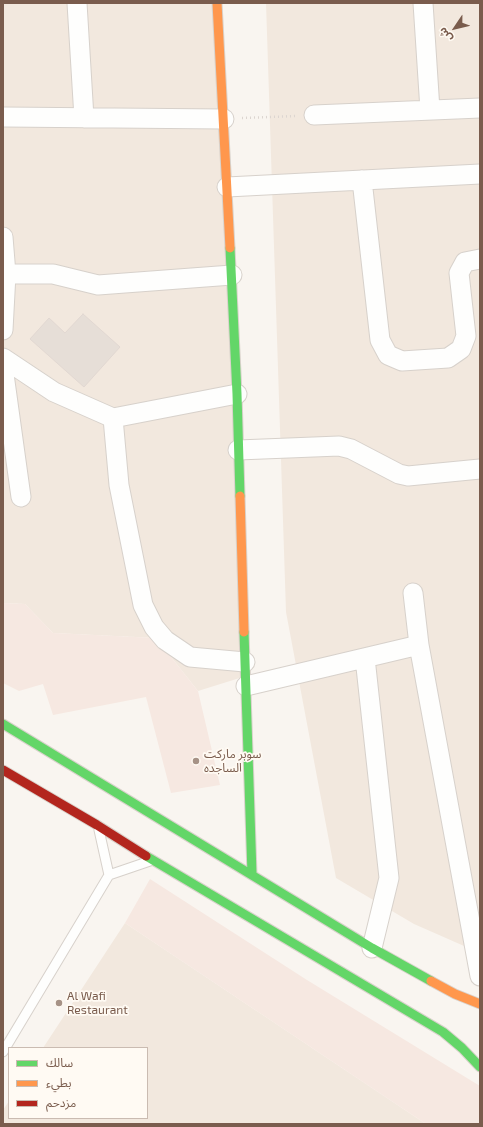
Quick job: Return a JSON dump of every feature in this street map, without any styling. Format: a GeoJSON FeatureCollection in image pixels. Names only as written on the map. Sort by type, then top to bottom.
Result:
{"type":"FeatureCollection","features":[{"type":"Feature","properties":{"kind":"main road"},"geometry":{"type":"LineString","coordinates":[[217,3],[237,394],[252,874]]}},
{"type":"Feature","properties":{"kind":"main road"},"geometry":{"type":"LineString","coordinates":[[3,724],[372,948],[455,994],[480,1004]]}},
{"type":"Feature","properties":{"kind":"main road"},"geometry":{"type":"LineString","coordinates":[[3,770],[98,825],[153,860],[443,1032],[462,1048],[480,1067]]}},
{"type":"Feature","properties":{"kind":"street"},"geometry":{"type":"LineString","coordinates":[[77,3],[84,118]]}},
{"type":"Feature","properties":{"kind":"street"},"geometry":{"type":"LineString","coordinates":[[423,3],[430,110]]}},
{"type":"Feature","properties":{"kind":"street"},"geometry":{"type":"LineString","coordinates":[[314,115],[480,108]]}},
{"type":"Feature","properties":{"kind":"street"},"geometry":{"type":"LineString","coordinates":[[3,117],[224,119]]}},
{"type":"Feature","properties":{"kind":"street"},"geometry":{"type":"LineString","coordinates":[[227,187],[480,174]]}},
{"type":"Feature","properties":{"kind":"street"},"geometry":{"type":"LineString","coordinates":[[362,180],[380,340],[388,355],[402,361],[448,358],[462,349],[466,336],[459,273],[465,262],[480,259]]}},
{"type":"Feature","properties":{"kind":"street"},"geometry":{"type":"LineString","coordinates":[[3,237],[3,330]]}},
{"type":"Feature","properties":{"kind":"street"},"geometry":{"type":"LineString","coordinates":[[4,274],[53,274],[98,285],[232,275]]}},
{"type":"Feature","properties":{"kind":"street"},"geometry":{"type":"LineString","coordinates":[[3,358],[54,392],[113,418],[237,394]]}},
{"type":"Feature","properties":{"kind":"street"},"geometry":{"type":"LineString","coordinates":[[3,367],[21,497]]}},
{"type":"Feature","properties":{"kind":"street"},"geometry":{"type":"LineString","coordinates":[[113,418],[120,492],[143,605],[154,627],[165,640],[190,657],[245,662]]}},
{"type":"Feature","properties":{"kind":"street"},"geometry":{"type":"LineString","coordinates":[[238,450],[339,446],[351,449],[399,474],[408,476],[480,469]]}},
{"type":"Feature","properties":{"kind":"street"},"geometry":{"type":"LineString","coordinates":[[413,593],[419,645],[480,976]]}},
{"type":"Feature","properties":{"kind":"street"},"geometry":{"type":"LineString","coordinates":[[246,686],[419,645]]}},
{"type":"Feature","properties":{"kind":"street"},"geometry":{"type":"LineString","coordinates":[[365,658],[388,878],[372,948]]}},
{"type":"Feature","properties":{"kind":"lane"},"geometry":{"type":"LineString","coordinates":[[98,825],[108,875]]}},
{"type":"Feature","properties":{"kind":"lane"},"geometry":{"type":"LineString","coordinates":[[3,1052],[108,875],[153,860]]}},
{"type":"Feature","properties":{"kind":"path"},"geometry":{"type":"LineString","coordinates":[[224,119],[314,115]]}},
{"type":"Feature","properties":{"kind":"shaded area"},"geometry":{"type":"Polygon","coordinates":[[[3,3],[213,3],[246,676],[198,691],[156,638],[53,633],[25,604],[3,603],[3,3]]]}},
{"type":"Feature","properties":{"kind":"shaded area"},"geometry":{"type":"Polygon","coordinates":[[[266,3],[480,3],[480,953],[414,924],[336,878],[286,612],[266,3]]]}},
{"type":"Feature","properties":{"kind":"shaded area"},"geometry":{"type":"Polygon","coordinates":[[[3,603],[25,604],[53,633],[156,638],[198,691],[220,785],[171,793],[146,697],[53,715],[43,684],[19,691],[3,683],[3,603]]]}},
{"type":"Feature","properties":{"kind":"shaded area"},"geometry":{"type":"Polygon","coordinates":[[[150,879],[307,980],[480,1086],[480,1124],[426,1124],[125,923],[150,879]]]}},
{"type":"Feature","properties":{"kind":"shaded area"},"geometry":{"type":"Polygon","coordinates":[[[125,923],[426,1124],[3,1124],[3,1110],[8,1102],[8,1119],[148,1119],[148,1047],[44,1047],[125,923]]]}},
{"type":"Feature","properties":{"kind":"building"},"geometry":{"type":"Polygon","coordinates":[[[83,314],[120,347],[84,387],[30,339],[49,318],[65,333],[83,314]]]}},
{"type":"Feature","properties":{"kind":"traffic: fast"},"geometry":{"type":"LineString","coordinates":[[230,248],[240,496]]}},
{"type":"Feature","properties":{"kind":"traffic: fast"},"geometry":{"type":"LineString","coordinates":[[244,632],[252,874]]}},
{"type":"Feature","properties":{"kind":"traffic: fast"},"geometry":{"type":"LineString","coordinates":[[3,724],[372,948],[431,981]]}},
{"type":"Feature","properties":{"kind":"traffic: fast"},"geometry":{"type":"LineString","coordinates":[[146,856],[443,1032],[462,1048],[480,1067]]}},
{"type":"Feature","properties":{"kind":"traffic: slow"},"geometry":{"type":"LineString","coordinates":[[217,3],[230,248]]}},
{"type":"Feature","properties":{"kind":"traffic: slow"},"geometry":{"type":"LineString","coordinates":[[240,496],[244,632]]}},
{"type":"Feature","properties":{"kind":"traffic: slow"},"geometry":{"type":"LineString","coordinates":[[431,981],[455,994],[480,1004]]}},
{"type":"Feature","properties":{"kind":"traffic: jam"},"geometry":{"type":"LineString","coordinates":[[3,770],[97,825],[146,856]]}},
{"type":"Feature","properties":{"kind":"place","name":"سوبر ماركت الساجده"},"geometry":{"type":"Point","coordinates":[196,761]}},
{"type":"Feature","properties":{"kind":"place","name":"Al Wafi Restaurant"},"geometry":{"type":"Point","coordinates":[59,1003]}}]}
